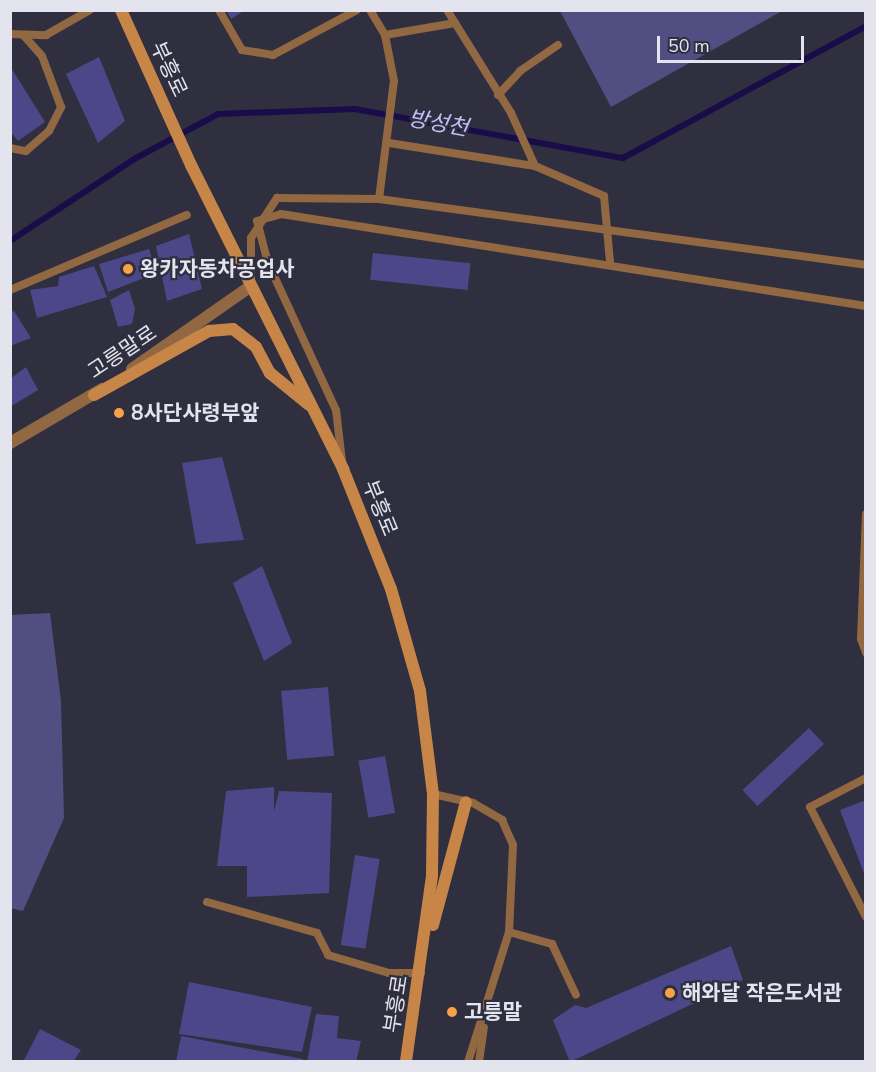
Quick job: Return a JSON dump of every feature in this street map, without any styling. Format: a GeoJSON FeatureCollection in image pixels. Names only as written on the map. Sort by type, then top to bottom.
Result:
{"type":"FeatureCollection","features":[{"type":"Feature","properties":{"kind":"main road","name":"부흥로"},"geometry":{"type":"LineString","coordinates":[[121,10],[191,165],[343,469],[391,589],[420,690],[433,794],[426,946],[406,1062]]}},
{"type":"Feature","properties":{"kind":"main road"},"geometry":{"type":"LineString","coordinates":[[94,395],[209,331],[233,329],[256,347],[270,373],[314,409]]}},
{"type":"Feature","properties":{"kind":"main road"},"geometry":{"type":"LineString","coordinates":[[426,946],[466,802]]}},
{"type":"Feature","properties":{"kind":"street","name":"고릉말로"},"geometry":{"type":"LineString","coordinates":[[10,443],[94,395],[251,286]]}},
{"type":"Feature","properties":{"kind":"lane"},"geometry":{"type":"LineString","coordinates":[[10,34],[46,35],[90,10]]}},
{"type":"Feature","properties":{"kind":"lane"},"geometry":{"type":"LineString","coordinates":[[219,10],[242,50],[273,55],[357,10]]}},
{"type":"Feature","properties":{"kind":"lane"},"geometry":{"type":"LineString","coordinates":[[370,10],[385,35],[394,81],[387,130],[389,143],[379,199]]}},
{"type":"Feature","properties":{"kind":"lane"},"geometry":{"type":"LineString","coordinates":[[447,10],[498,96],[511,113],[535,166]]}},
{"type":"Feature","properties":{"kind":"lane"},"geometry":{"type":"LineString","coordinates":[[385,35],[455,23]]}},
{"type":"Feature","properties":{"kind":"lane"},"geometry":{"type":"LineString","coordinates":[[10,147],[26,151],[49,131],[61,107],[42,56],[23,35]]}},
{"type":"Feature","properties":{"kind":"lane"},"geometry":{"type":"LineString","coordinates":[[498,96],[520,71],[558,45]]}},
{"type":"Feature","properties":{"kind":"lane"},"geometry":{"type":"LineString","coordinates":[[389,143],[535,166],[604,196],[610,230],[610,262]]}},
{"type":"Feature","properties":{"kind":"lane"},"geometry":{"type":"LineString","coordinates":[[251,286],[251,238],[257,221],[277,198],[379,199],[866,265]]}},
{"type":"Feature","properties":{"kind":"lane"},"geometry":{"type":"LineString","coordinates":[[257,221],[281,214],[508,252],[610,262],[866,306]]}},
{"type":"Feature","properties":{"kind":"lane"},"geometry":{"type":"LineString","coordinates":[[10,290],[187,215]]}},
{"type":"Feature","properties":{"kind":"lane"},"geometry":{"type":"LineString","coordinates":[[257,221],[268,263],[336,410],[343,469]]}},
{"type":"Feature","properties":{"kind":"lane"},"geometry":{"type":"LineString","coordinates":[[866,514],[861,639],[866,653]]}},
{"type":"Feature","properties":{"kind":"lane"},"geometry":{"type":"LineString","coordinates":[[866,778],[810,807],[866,917]]}},
{"type":"Feature","properties":{"kind":"lane"},"geometry":{"type":"LineString","coordinates":[[433,794],[466,802],[502,820],[513,844],[509,932],[468,1062]]}},
{"type":"Feature","properties":{"kind":"lane"},"geometry":{"type":"LineString","coordinates":[[207,902],[317,933],[328,954],[388,974],[421,973]]}},
{"type":"Feature","properties":{"kind":"lane"},"geometry":{"type":"LineString","coordinates":[[509,932],[552,944],[576,995]]}},
{"type":"Feature","properties":{"kind":"lane"},"geometry":{"type":"LineString","coordinates":[[478,1062],[488,999]]}},
{"type":"Feature","properties":{"kind":"shaded area"},"geometry":{"type":"Polygon","coordinates":[[[560,11],[782,11],[611,107],[560,11]]]}},
{"type":"Feature","properties":{"kind":"shaded area"},"geometry":{"type":"Polygon","coordinates":[[[50,613],[61,701],[64,818],[23,911],[10,908],[11,615],[50,613]]]}},
{"type":"Feature","properties":{"kind":"building"},"geometry":{"type":"Polygon","coordinates":[[[226,10],[245,10],[231,19],[226,10]]]}},
{"type":"Feature","properties":{"kind":"building"},"geometry":{"type":"Polygon","coordinates":[[[99,57],[125,121],[98,143],[66,74],[99,57]]]}},
{"type":"Feature","properties":{"kind":"building"},"geometry":{"type":"Polygon","coordinates":[[[10,66],[45,122],[18,141],[10,131],[10,66]]]}},
{"type":"Feature","properties":{"kind":"building"},"geometry":{"type":"Polygon","coordinates":[[[189,234],[202,289],[167,301],[156,246],[189,234]]]}},
{"type":"Feature","properties":{"kind":"building","name":"왕카자동차공업사"},"geometry":{"type":"Polygon","coordinates":[[[149,249],[157,273],[108,292],[99,264],[149,249]]]}},
{"type":"Feature","properties":{"kind":"building"},"geometry":{"type":"Polygon","coordinates":[[[373,253],[470,263],[468,290],[370,280],[373,253]]]}},
{"type":"Feature","properties":{"kind":"building"},"geometry":{"type":"Polygon","coordinates":[[[94,266],[107,297],[37,318],[30,290],[58,286],[59,277],[94,266]]]}},
{"type":"Feature","properties":{"kind":"building"},"geometry":{"type":"Polygon","coordinates":[[[129,290],[135,309],[132,324],[118,327],[110,300],[129,290]]]}},
{"type":"Feature","properties":{"kind":"building"},"geometry":{"type":"Polygon","coordinates":[[[14,311],[31,338],[10,346],[10,312],[14,311]]]}},
{"type":"Feature","properties":{"kind":"building"},"geometry":{"type":"Polygon","coordinates":[[[26,367],[38,390],[10,407],[10,379],[26,367]]]}},
{"type":"Feature","properties":{"kind":"building"},"geometry":{"type":"Polygon","coordinates":[[[222,457],[244,540],[196,544],[182,463],[222,457]]]}},
{"type":"Feature","properties":{"kind":"building"},"geometry":{"type":"Polygon","coordinates":[[[262,566],[292,643],[264,661],[233,583],[262,566]]]}},
{"type":"Feature","properties":{"kind":"building"},"geometry":{"type":"Polygon","coordinates":[[[328,687],[334,756],[287,760],[281,691],[328,687]]]}},
{"type":"Feature","properties":{"kind":"building"},"geometry":{"type":"Polygon","coordinates":[[[809,728],[824,744],[757,806],[742,790],[809,728]]]}},
{"type":"Feature","properties":{"kind":"building"},"geometry":{"type":"Polygon","coordinates":[[[385,756],[395,813],[368,818],[358,761],[385,756]]]}},
{"type":"Feature","properties":{"kind":"building"},"geometry":{"type":"Polygon","coordinates":[[[274,787],[274,811],[279,791],[332,793],[329,893],[247,897],[247,866],[217,866],[226,791],[274,787]]]}},
{"type":"Feature","properties":{"kind":"building"},"geometry":{"type":"Polygon","coordinates":[[[866,800],[866,876],[865,876],[840,810],[866,800]]]}},
{"type":"Feature","properties":{"kind":"building"},"geometry":{"type":"Polygon","coordinates":[[[355,855],[380,859],[365,949],[341,945],[355,855]]]}},
{"type":"Feature","properties":{"kind":"building","name":"해와달 작은도서관"},"geometry":{"type":"Polygon","coordinates":[[[731,946],[743,980],[570,1062],[553,1020],[575,1005],[586,1008],[731,946]]]}},
{"type":"Feature","properties":{"kind":"building"},"geometry":{"type":"Polygon","coordinates":[[[189,982],[312,1007],[302,1052],[179,1034],[189,982]]]}},
{"type":"Feature","properties":{"kind":"building"},"geometry":{"type":"Polygon","coordinates":[[[316,1014],[339,1016],[337,1038],[361,1041],[356,1062],[307,1062],[316,1014]]]}},
{"type":"Feature","properties":{"kind":"building"},"geometry":{"type":"Polygon","coordinates":[[[40,1029],[81,1050],[73,1062],[24,1060],[40,1029]]]}},
{"type":"Feature","properties":{"kind":"building"},"geometry":{"type":"Polygon","coordinates":[[[181,1036],[303,1059],[303,1062],[176,1062],[181,1036]]]}},
{"type":"Feature","properties":{"kind":"waterway","name":"방성천"},"geometry":{"type":"LineString","coordinates":[[10,241],[136,158],[218,114],[355,109],[623,158],[866,26]]}},
{"type":"Feature","properties":{"kind":"place","name":"왕카자동차공업사"},"geometry":{"type":"Point","coordinates":[128,269]}},
{"type":"Feature","properties":{"kind":"place","name":"8사단사령부앞"},"geometry":{"type":"Point","coordinates":[119,413]}},
{"type":"Feature","properties":{"kind":"place","name":"해와달 작은도서관"},"geometry":{"type":"Point","coordinates":[670,993]}},
{"type":"Feature","properties":{"kind":"place","name":"고릉말"},"geometry":{"type":"Point","coordinates":[452,1012]}}]}
